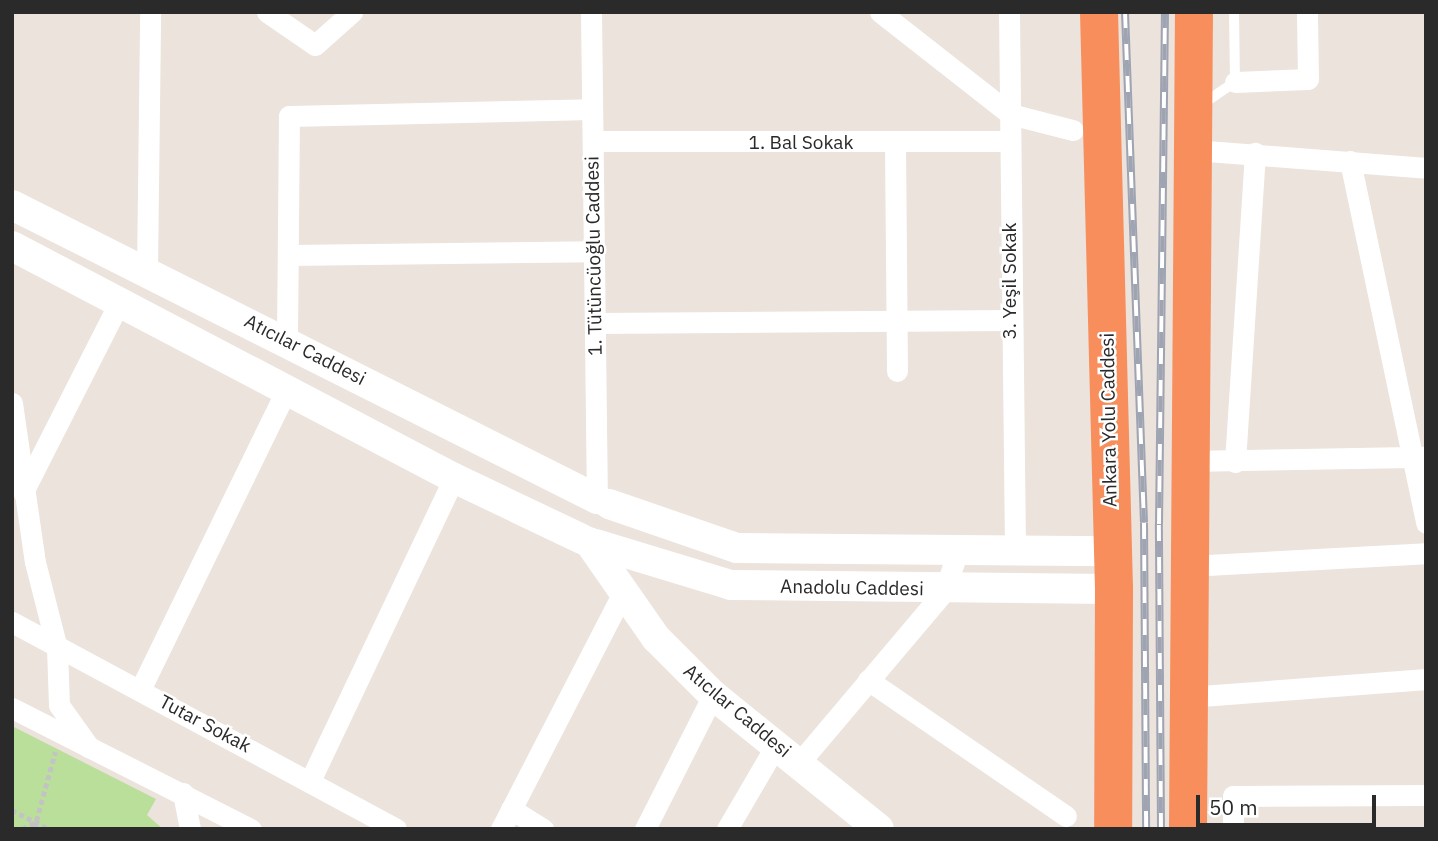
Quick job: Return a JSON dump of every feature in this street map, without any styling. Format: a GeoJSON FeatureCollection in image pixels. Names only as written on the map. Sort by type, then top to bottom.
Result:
{"type":"FeatureCollection","features":[{"type":"Feature","properties":{"kind":"highway","name":"Ankara Yolu Caddesi"},"geometry":{"type":"LineString","coordinates":[[1100,12],[1114,589],[1113,829]]}},
{"type":"Feature","properties":{"kind":"highway"},"geometry":{"type":"LineString","coordinates":[[1188,829],[1188,461],[1194,12]]}},
{"type":"Feature","properties":{"kind":"main road","name":"Atıcılar Caddesi"},"geometry":{"type":"LineString","coordinates":[[12,205],[287,340],[603,502]]}},
{"type":"Feature","properties":{"kind":"main road"},"geometry":{"type":"LineString","coordinates":[[12,246],[454,478],[589,542],[610,539],[618,526],[603,502]]}},
{"type":"Feature","properties":{"kind":"main road","name":"Anadolu Caddesi"},"geometry":{"type":"LineString","coordinates":[[603,502],[737,548],[1112,551]]}},
{"type":"Feature","properties":{"kind":"main road","name":"Atıcılar Caddesi"},"geometry":{"type":"LineString","coordinates":[[589,542],[656,638],[713,695],[879,829]]}},
{"type":"Feature","properties":{"kind":"main road","name":"Anadolu Caddesi"},"geometry":{"type":"LineString","coordinates":[[589,542],[731,585],[945,590],[1114,589]]}},
{"type":"Feature","properties":{"kind":"street"},"geometry":{"type":"LineString","coordinates":[[147,271],[150,12]]}},
{"type":"Feature","properties":{"kind":"street"},"geometry":{"type":"LineString","coordinates":[[267,12],[315,45],[352,12]]}},
{"type":"Feature","properties":{"kind":"street","name":"1. Tütüncüoğlu Caddesi"},"geometry":{"type":"LineString","coordinates":[[591,12],[595,323],[603,502]]}},
{"type":"Feature","properties":{"kind":"street"},"geometry":{"type":"LineString","coordinates":[[880,12],[1010,114],[1073,130]]}},
{"type":"Feature","properties":{"kind":"street","name":"3. Yeşil Sokak"},"geometry":{"type":"LineString","coordinates":[[1009,12],[1010,320],[1015,550]]}},
{"type":"Feature","properties":{"kind":"street"},"geometry":{"type":"LineString","coordinates":[[1235,82],[1308,79],[1307,12]]}},
{"type":"Feature","properties":{"kind":"street"},"geometry":{"type":"LineString","coordinates":[[287,340],[289,116],[592,109]]}},
{"type":"Feature","properties":{"kind":"street","name":"1. Bal Sokak"},"geometry":{"type":"LineString","coordinates":[[593,141],[1010,141]]}},
{"type":"Feature","properties":{"kind":"street"},"geometry":{"type":"LineString","coordinates":[[895,143],[897,371]]}},
{"type":"Feature","properties":{"kind":"street"},"geometry":{"type":"LineString","coordinates":[[1194,150],[1426,167]]}},
{"type":"Feature","properties":{"kind":"street"},"geometry":{"type":"LineString","coordinates":[[1235,462],[1255,153]]}},
{"type":"Feature","properties":{"kind":"street"},"geometry":{"type":"LineString","coordinates":[[1350,161],[1420,457],[1426,523]]}},
{"type":"Feature","properties":{"kind":"street"},"geometry":{"type":"LineString","coordinates":[[288,255],[594,251]]}},
{"type":"Feature","properties":{"kind":"street"},"geometry":{"type":"LineString","coordinates":[[23,492],[119,303]]}},
{"type":"Feature","properties":{"kind":"street"},"geometry":{"type":"LineString","coordinates":[[595,323],[1010,320]]}},
{"type":"Feature","properties":{"kind":"street"},"geometry":{"type":"LineString","coordinates":[[140,690],[286,390]]}},
{"type":"Feature","properties":{"kind":"street"},"geometry":{"type":"LineString","coordinates":[[12,403],[23,492],[40,584],[57,648],[59,705],[89,747]]}},
{"type":"Feature","properties":{"kind":"street"},"geometry":{"type":"LineString","coordinates":[[1188,461],[1420,457]]}},
{"type":"Feature","properties":{"kind":"street"},"geometry":{"type":"LineString","coordinates":[[310,781],[454,478]]}},
{"type":"Feature","properties":{"kind":"street"},"geometry":{"type":"LineString","coordinates":[[727,829],[788,754],[868,680],[945,590],[958,550]]}},
{"type":"Feature","properties":{"kind":"street"},"geometry":{"type":"LineString","coordinates":[[1189,566],[1426,553]]}},
{"type":"Feature","properties":{"kind":"street"},"geometry":{"type":"LineString","coordinates":[[501,829],[623,593]]}},
{"type":"Feature","properties":{"kind":"street","name":"Tutar Sokak"},"geometry":{"type":"LineString","coordinates":[[12,622],[396,829]]}},
{"type":"Feature","properties":{"kind":"street"},"geometry":{"type":"LineString","coordinates":[[1188,697],[1426,679]]}},
{"type":"Feature","properties":{"kind":"street"},"geometry":{"type":"LineString","coordinates":[[868,680],[1066,816]]}},
{"type":"Feature","properties":{"kind":"street"},"geometry":{"type":"LineString","coordinates":[[645,829],[713,695]]}},
{"type":"Feature","properties":{"kind":"street"},"geometry":{"type":"LineString","coordinates":[[12,708],[251,829]]}},
{"type":"Feature","properties":{"kind":"street"},"geometry":{"type":"LineString","coordinates":[[183,793],[190,829]]}},
{"type":"Feature","properties":{"kind":"street"},"geometry":{"type":"LineString","coordinates":[[1233,829],[1233,796],[1426,795]]}},
{"type":"Feature","properties":{"kind":"street"},"geometry":{"type":"LineString","coordinates":[[511,809],[543,829]]}},
{"type":"Feature","properties":{"kind":"lane"},"geometry":{"type":"LineString","coordinates":[[1193,111],[1235,82],[1234,12]]}},
{"type":"Feature","properties":{"kind":"path"},"geometry":{"type":"LineString","coordinates":[[34,829],[60,732]]}},
{"type":"Feature","properties":{"kind":"path"},"geometry":{"type":"LineString","coordinates":[[12,810],[49,829]]}},
{"type":"Feature","properties":{"kind":"path"},"geometry":{"type":"LineString","coordinates":[[22,829],[37,822]]}},
{"type":"Feature","properties":{"kind":"green space"},"geometry":{"type":"Polygon","coordinates":[[[12,726],[156,799],[147,815],[163,829],[12,829],[12,726]]]}},
{"type":"Feature","properties":{"kind":"railway"},"geometry":{"type":"LineString","coordinates":[[1125,12],[1144,523],[1146,829]]}},
{"type":"Feature","properties":{"kind":"railway"},"geometry":{"type":"LineString","coordinates":[[1161,829],[1159,524],[1165,12]]}}]}
